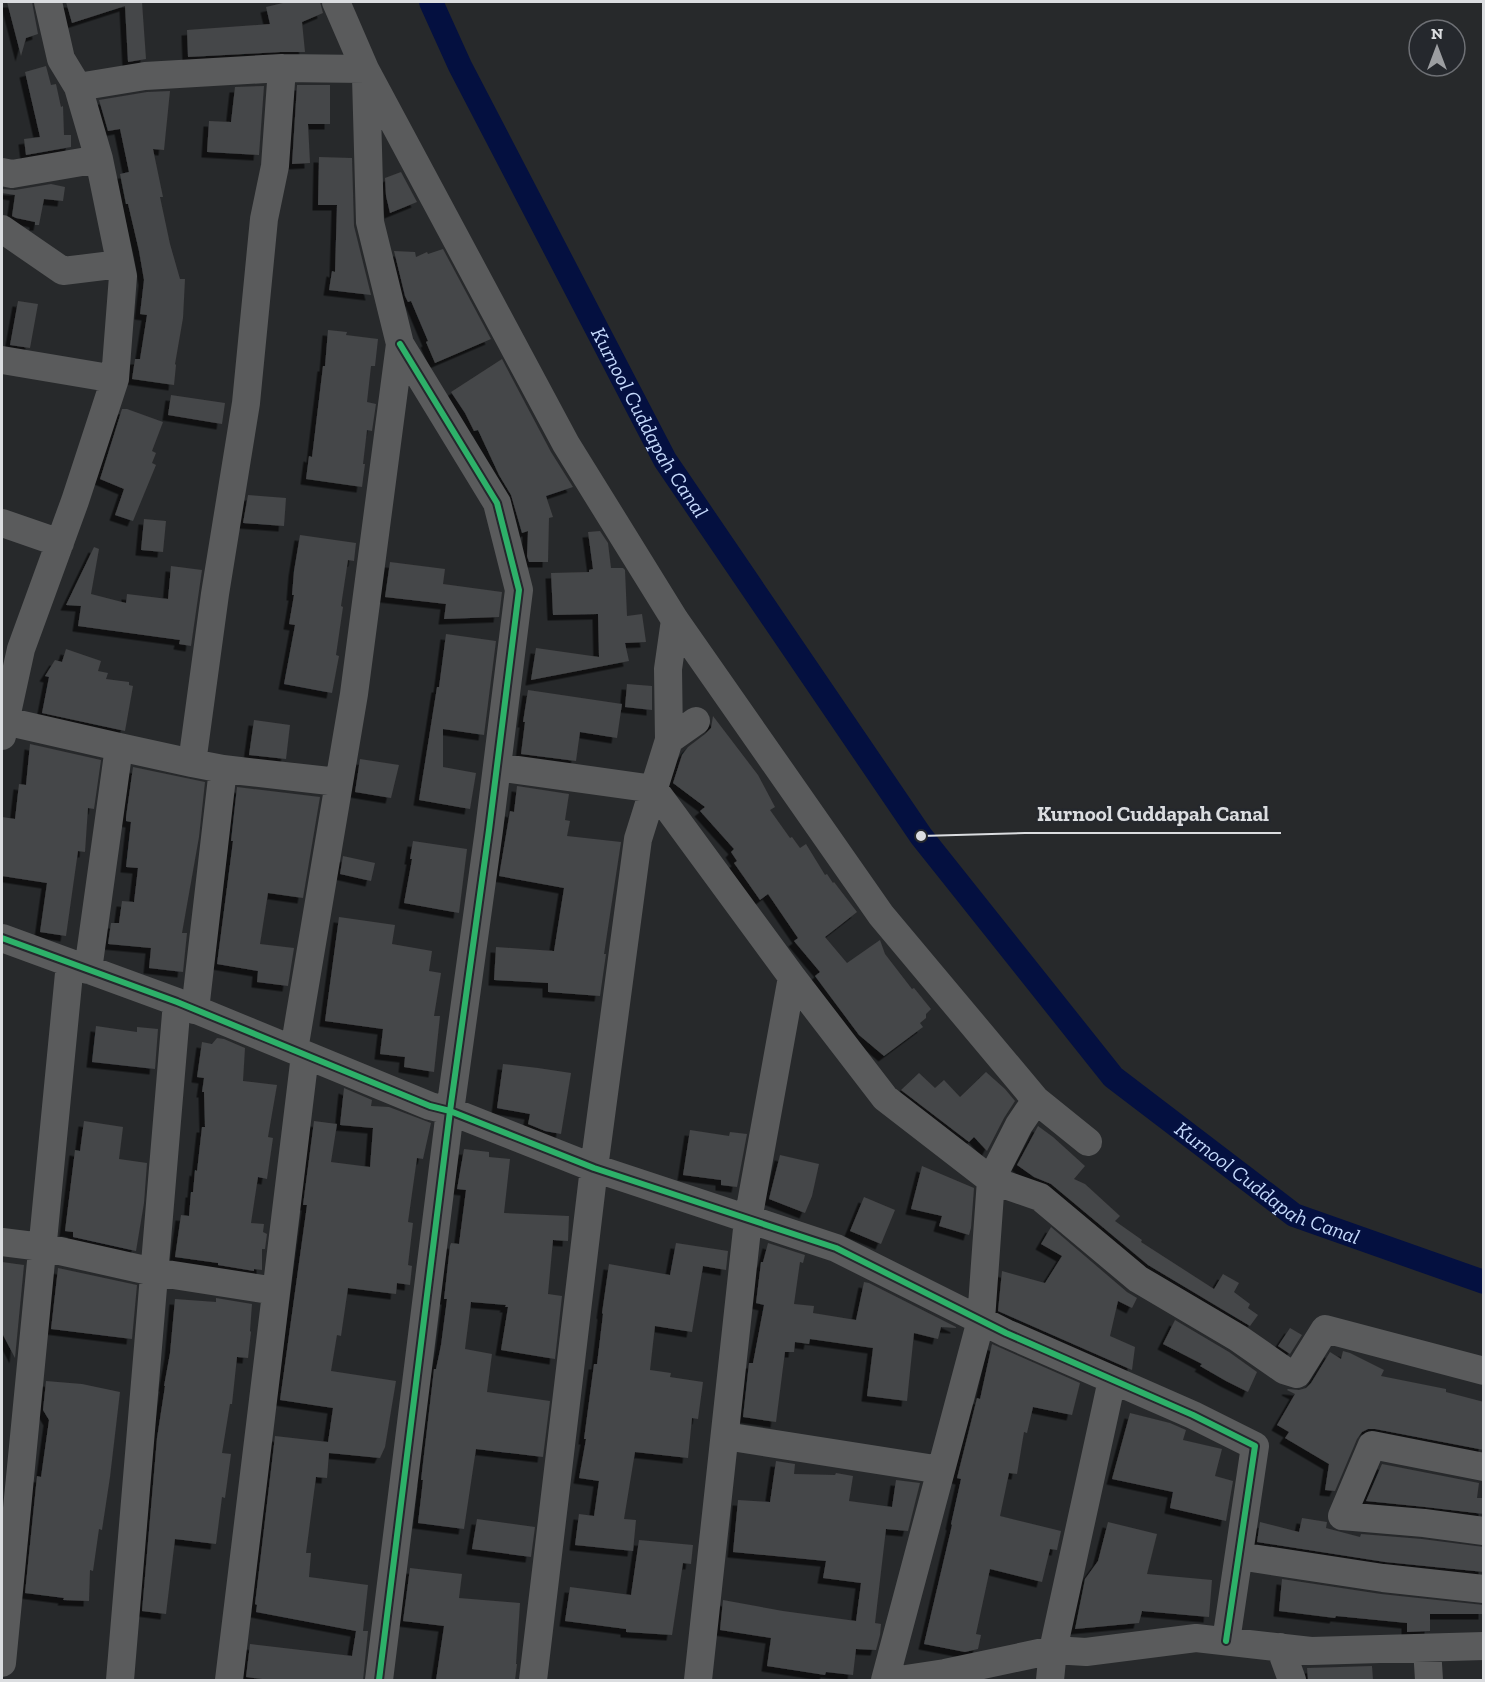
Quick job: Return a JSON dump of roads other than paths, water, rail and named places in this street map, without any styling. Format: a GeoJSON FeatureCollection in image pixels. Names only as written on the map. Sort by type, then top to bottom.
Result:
{"type":"FeatureCollection","features":[{"type":"Feature","properties":{"kind":"street"},"geometry":{"type":"LineString","coordinates":[[48,2],[61,59],[78,87],[99,159],[123,276],[115,379],[75,501],[8,679],[3,728],[118,747],[223,769],[338,782]]}},
{"type":"Feature","properties":{"kind":"street"},"geometry":{"type":"LineString","coordinates":[[336,2],[365,69],[566,444],[675,620],[881,915],[1036,1100],[1088,1142]]}},
{"type":"Feature","properties":{"kind":"street"},"geometry":{"type":"LineString","coordinates":[[78,87],[145,76],[282,68],[365,69]]}},
{"type":"Feature","properties":{"kind":"street"},"geometry":{"type":"LineString","coordinates":[[192,763],[215,594],[246,403],[264,219],[275,166],[282,68]]}},
{"type":"Feature","properties":{"kind":"street"},"geometry":{"type":"LineString","coordinates":[[365,69],[370,222],[400,344],[497,503],[519,590],[450,1111],[379,1680]]}},
{"type":"Feature","properties":{"kind":"street"},"geometry":{"type":"LineString","coordinates":[[2,172],[12,174],[99,159]]}},
{"type":"Feature","properties":{"kind":"street"},"geometry":{"type":"LineString","coordinates":[[2,229],[63,271],[120,264]]}},
{"type":"Feature","properties":{"kind":"street"},"geometry":{"type":"LineString","coordinates":[[229,1680],[276,1291],[299,1052],[338,782],[354,694],[400,344]]}},
{"type":"Feature","properties":{"kind":"street"},"geometry":{"type":"LineString","coordinates":[[2,360],[115,379]]}},
{"type":"Feature","properties":{"kind":"street"},"geometry":{"type":"LineString","coordinates":[[2,523],[60,543]]}},
{"type":"Feature","properties":{"kind":"street"},"geometry":{"type":"LineString","coordinates":[[533,1680],[594,1168],[638,839],[669,740],[668,669],[675,620]]}},
{"type":"Feature","properties":{"kind":"street"},"geometry":{"type":"LineString","coordinates":[[669,740],[696,721]]}},
{"type":"Feature","properties":{"kind":"street"},"geometry":{"type":"LineString","coordinates":[[2,1663],[42,1247],[79,966],[118,747]]}},
{"type":"Feature","properties":{"kind":"street"},"geometry":{"type":"LineString","coordinates":[[497,767],[654,789],[792,977],[885,1098],[991,1180],[1040,1197],[1138,1279],[1238,1338],[1284,1370],[1297,1374],[1325,1329],[1484,1371]]}},
{"type":"Feature","properties":{"kind":"street"},"geometry":{"type":"LineString","coordinates":[[120,1680],[154,1272],[186,1006],[223,769]]}},
{"type":"Feature","properties":{"kind":"street"},"geometry":{"type":"LineString","coordinates":[[2,938],[186,1006],[430,1106],[450,1111],[594,1168],[836,1248],[981,1320],[1193,1415],[1255,1446],[1226,1641]]}},
{"type":"Feature","properties":{"kind":"street"},"geometry":{"type":"LineString","coordinates":[[698,1680],[748,1220],[792,977]]}},
{"type":"Feature","properties":{"kind":"street"},"geometry":{"type":"LineString","coordinates":[[885,1680],[981,1320],[991,1180],[1019,1125],[1036,1100]]}},
{"type":"Feature","properties":{"kind":"street"},"geometry":{"type":"LineString","coordinates":[[2,1242],[42,1247],[154,1272],[276,1291]]}},
{"type":"Feature","properties":{"kind":"street"},"geometry":{"type":"LineString","coordinates":[[1050,1680],[1053,1650],[1112,1380]]}},
{"type":"Feature","properties":{"kind":"street"},"geometry":{"type":"LineString","coordinates":[[725,1436],[941,1470]]}},
{"type":"Feature","properties":{"kind":"street"},"geometry":{"type":"LineString","coordinates":[[1484,1467],[1372,1444],[1342,1516],[1484,1531]]}},
{"type":"Feature","properties":{"kind":"street"},"geometry":{"type":"LineString","coordinates":[[1239,1556],[1383,1578],[1484,1589]]}},
{"type":"Feature","properties":{"kind":"street"},"geometry":{"type":"LineString","coordinates":[[899,1680],[944,1677],[1053,1650],[1086,1652],[1196,1638],[1311,1651],[1484,1646]]}},
{"type":"Feature","properties":{"kind":"street"},"geometry":{"type":"LineString","coordinates":[[1280,1647],[1292,1680]]}},
{"type":"Feature","properties":{"kind":"street"},"geometry":{"type":"LineString","coordinates":[[1427,1648],[1429,1680]]}},
{"type":"Feature","properties":{"kind":"waterway","name":"Kurnool Cuddapah Canal"},"geometry":{"type":"LineString","coordinates":[[431,2],[460,66],[665,460],[921,836],[1113,1077],[1294,1215],[1484,1282]]}},
{"type":"Feature","properties":{"kind":"place","name":"Kurnool Cuddapah Canal"},"geometry":{"type":"Point","coordinates":[921,836]}}]}
